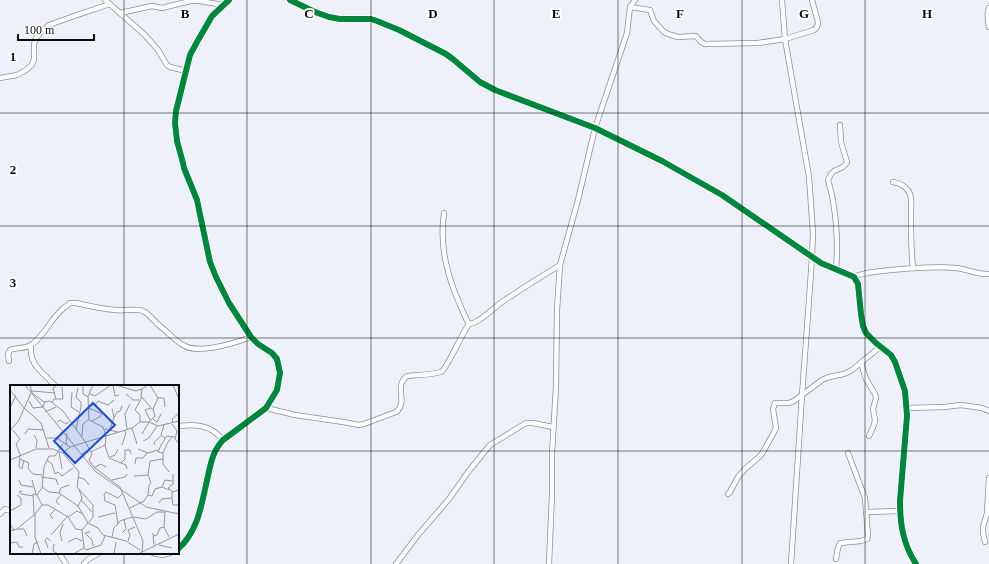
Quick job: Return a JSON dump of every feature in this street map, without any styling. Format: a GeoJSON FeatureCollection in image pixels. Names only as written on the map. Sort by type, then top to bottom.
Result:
{"type":"FeatureCollection","features":[{"type":"Feature","properties":{"kind":"street"},"geometry":{"type":"LineString","coordinates":[[106,0],[145,35],[158,50],[167,65],[186,72]]}},
{"type":"Feature","properties":{"kind":"street"},"geometry":{"type":"LineString","coordinates":[[179,548],[188,538],[194,528],[214,451],[223,440],[266,408],[277,390],[280,373],[277,359],[272,353],[258,344],[251,337],[229,303],[213,270],[210,262],[200,209],[184,168],[177,141],[176,111],[190,55],[212,16],[229,0]]}},
{"type":"Feature","properties":{"kind":"street"},"geometry":{"type":"LineString","coordinates":[[290,0],[329,17],[340,19],[371,19],[399,30],[446,54],[480,82],[495,90],[595,128],[662,161],[709,187],[812,258],[826,266],[854,277],[858,284],[861,314],[866,333],[880,347],[891,355],[905,391],[907,416],[900,511],[902,532],[906,545],[916,564]]}},
{"type":"Feature","properties":{"kind":"street"},"geometry":{"type":"LineString","coordinates":[[549,564],[560,265],[578,200],[595,128],[627,33],[630,7],[635,0]]}},
{"type":"Feature","properties":{"kind":"street"},"geometry":{"type":"LineString","coordinates":[[782,0],[785,39],[809,177],[813,233],[791,564]]}},
{"type":"Feature","properties":{"kind":"street"},"geometry":{"type":"LineString","coordinates":[[630,7],[650,10],[654,21],[664,32],[678,37],[693,35],[696,36],[703,44],[758,43],[785,39],[817,28],[818,22],[812,0]]}},
{"type":"Feature","properties":{"kind":"street"},"geometry":{"type":"LineString","coordinates":[[120,12],[152,6],[162,8],[190,1],[224,5]]}},
{"type":"Feature","properties":{"kind":"street"},"geometry":{"type":"LineString","coordinates":[[0,78],[17,74],[26,70],[32,65],[36,38],[48,25],[110,4]]}},
{"type":"Feature","properties":{"kind":"street"},"geometry":{"type":"LineString","coordinates":[[989,8],[987,17],[989,27]]}},
{"type":"Feature","properties":{"kind":"street"},"geometry":{"type":"LineString","coordinates":[[836,270],[836,230],[833,201],[828,180],[831,174],[843,167],[846,162],[841,142],[840,125]]}},
{"type":"Feature","properties":{"kind":"street"},"geometry":{"type":"LineString","coordinates":[[893,182],[902,184],[910,194],[913,268]]}},
{"type":"Feature","properties":{"kind":"street"},"geometry":{"type":"LineString","coordinates":[[444,213],[442,232],[447,267],[469,324]]}},
{"type":"Feature","properties":{"kind":"street"},"geometry":{"type":"LineString","coordinates":[[266,408],[295,415],[359,425],[396,412],[401,407],[402,380],[407,376],[442,371],[446,367],[469,324],[479,321],[503,301],[560,265]]}},
{"type":"Feature","properties":{"kind":"street"},"geometry":{"type":"LineString","coordinates":[[854,277],[864,273],[913,268],[947,267],[964,269],[983,275],[989,274]]}},
{"type":"Feature","properties":{"kind":"street"},"geometry":{"type":"LineString","coordinates":[[9,361],[8,354],[10,350],[31,345],[38,340],[53,318],[62,309],[70,304],[76,303],[118,311],[143,311],[155,323],[173,337],[185,346],[192,348],[225,346],[251,337]]}},
{"type":"Feature","properties":{"kind":"street"},"geometry":{"type":"LineString","coordinates":[[31,345],[33,361],[37,368],[54,385]]}},
{"type":"Feature","properties":{"kind":"street"},"geometry":{"type":"LineString","coordinates":[[728,494],[738,477],[760,456],[773,434],[776,428],[773,409],[775,403],[789,403],[794,401],[822,380],[844,374],[852,370],[880,347]]}},
{"type":"Feature","properties":{"kind":"street"},"geometry":{"type":"LineString","coordinates":[[861,363],[866,379],[876,398],[873,410],[875,420],[869,436]]}},
{"type":"Feature","properties":{"kind":"street"},"geometry":{"type":"LineString","coordinates":[[907,408],[961,405],[982,408],[989,412]]}},
{"type":"Feature","properties":{"kind":"street"},"geometry":{"type":"LineString","coordinates":[[396,564],[418,535],[449,499],[490,445],[526,423],[554,427]]}},
{"type":"Feature","properties":{"kind":"street"},"geometry":{"type":"LineString","coordinates":[[179,426],[190,425],[204,427],[213,431],[223,440]]}},
{"type":"Feature","properties":{"kind":"street"},"geometry":{"type":"LineString","coordinates":[[836,559],[840,543],[861,541],[867,539],[868,536],[864,495],[848,453]]}},
{"type":"Feature","properties":{"kind":"street"},"geometry":{"type":"LineString","coordinates":[[984,542],[983,527],[987,513],[989,478]]}},
{"type":"Feature","properties":{"kind":"street"},"geometry":{"type":"LineString","coordinates":[[0,514],[5,510],[10,511]]}},
{"type":"Feature","properties":{"kind":"street"},"geometry":{"type":"LineString","coordinates":[[866,512],[900,511]]}},
{"type":"Feature","properties":{"kind":"street"},"geometry":{"type":"LineString","coordinates":[[60,554],[66,564]]}},
{"type":"Feature","properties":{"kind":"street"},"geometry":{"type":"LineString","coordinates":[[84,564],[87,560],[97,554]]}},
{"type":"Feature","properties":{"kind":"cycle path"},"geometry":{"type":"LineString","coordinates":[[179,548],[191,534],[199,515],[211,461],[217,448],[223,440],[266,408],[277,390],[280,373],[277,359],[272,353],[258,344],[251,337],[229,303],[216,277],[210,262],[197,200],[184,168],[177,141],[175,123],[176,111],[190,55],[212,16],[229,0]]}},
{"type":"Feature","properties":{"kind":"cycle path"},"geometry":{"type":"LineString","coordinates":[[290,0],[329,17],[340,19],[371,19],[399,30],[446,54],[480,82],[495,90],[595,128],[662,161],[722,195],[821,263],[854,277],[858,284],[861,314],[866,333],[891,355],[905,391],[907,416],[900,501],[901,518],[905,541],[916,564]]}}]}
